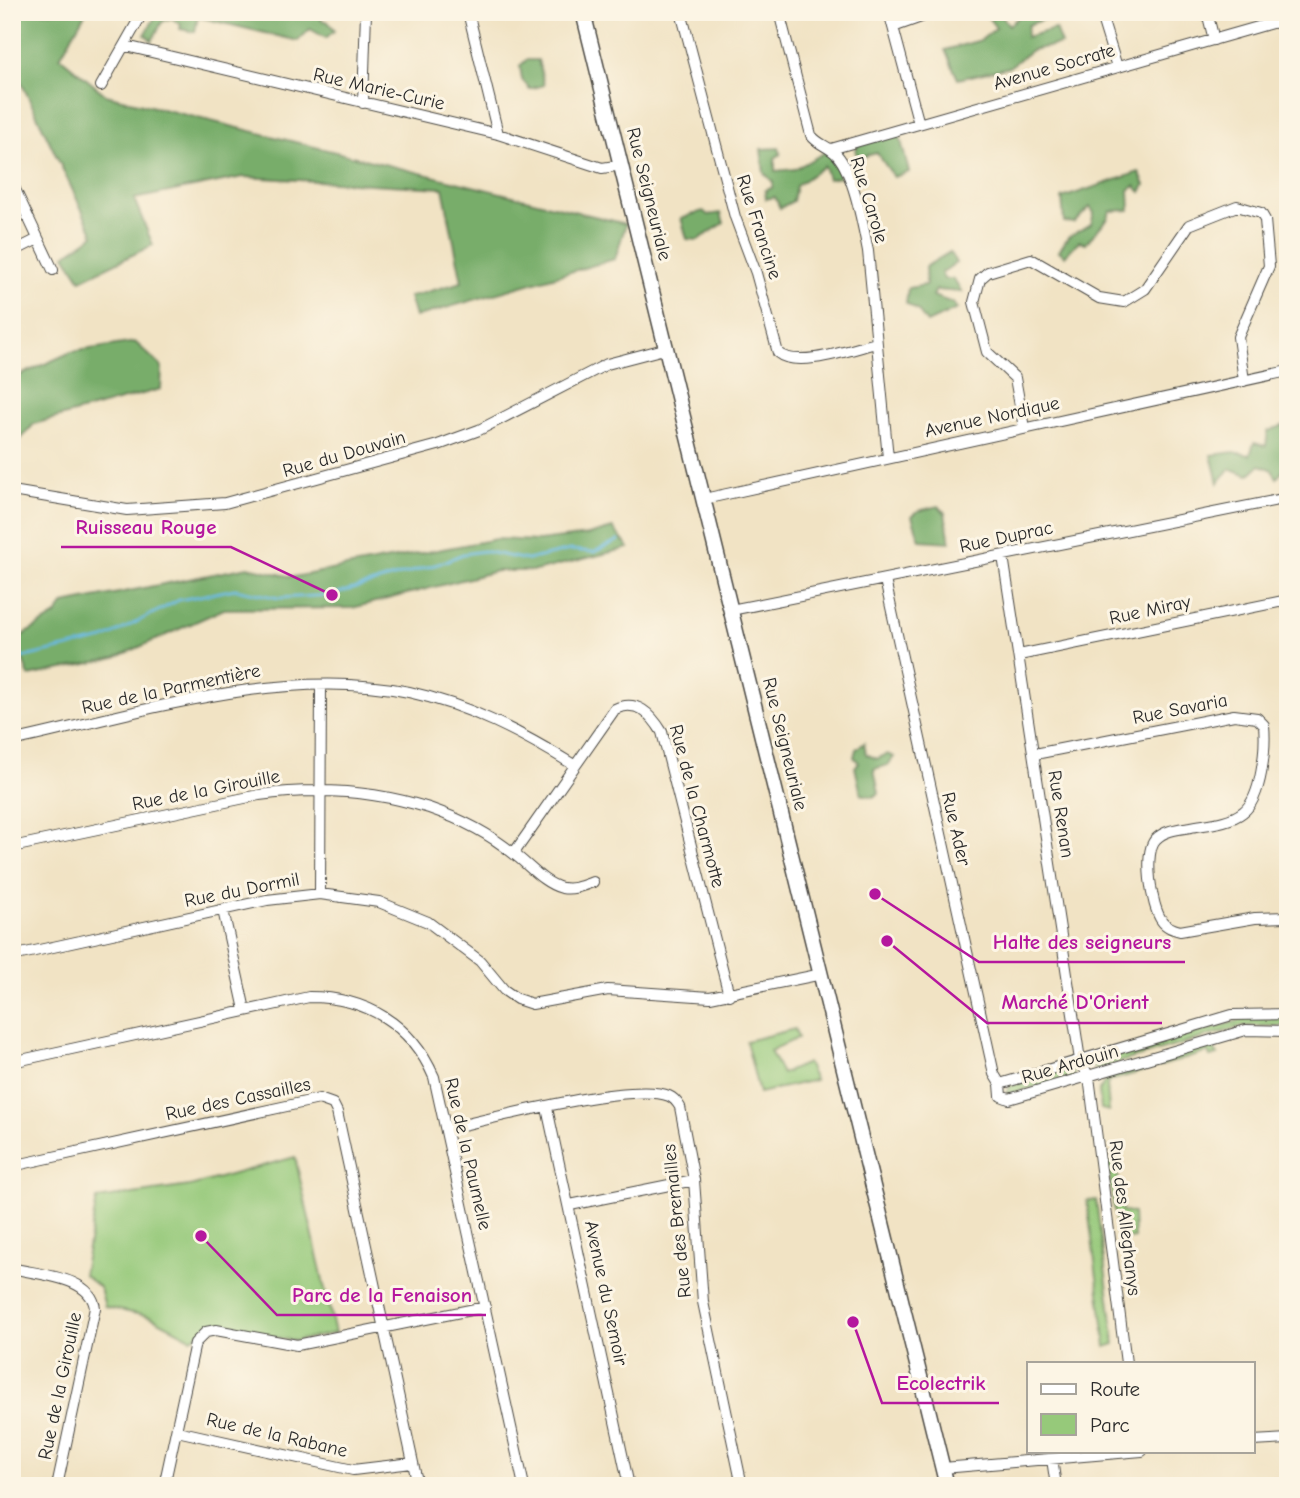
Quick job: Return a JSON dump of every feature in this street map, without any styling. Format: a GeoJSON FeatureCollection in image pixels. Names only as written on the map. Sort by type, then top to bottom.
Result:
{"type":"FeatureCollection","features":[{"type":"Feature","properties":{"kind":"street"},"geometry":{"type":"LineString","coordinates":[[101,86],[144,12]]}},
{"type":"Feature","properties":{"kind":"street"},"geometry":{"type":"LineString","coordinates":[[362,103],[366,12]]}},
{"type":"Feature","properties":{"kind":"street"},"geometry":{"type":"LineString","coordinates":[[468,12],[498,134]]}},
{"type":"Feature","properties":{"kind":"street","name":"Rue Seigneuriale"},"geometry":{"type":"LineString","coordinates":[[583,12],[947,1486]]}},
{"type":"Feature","properties":{"kind":"street","name":"Rue Francine"},"geometry":{"type":"LineString","coordinates":[[681,12],[735,217],[756,274],[778,353],[785,359],[804,360],[876,343]]}},
{"type":"Feature","properties":{"kind":"street","name":"Rue Carole"},"geometry":{"type":"LineString","coordinates":[[779,12],[811,135],[816,142],[831,149],[844,165],[862,223],[868,251],[888,458]]}},
{"type":"Feature","properties":{"kind":"street"},"geometry":{"type":"LineString","coordinates":[[889,12],[919,124]]}},
{"type":"Feature","properties":{"kind":"street"},"geometry":{"type":"LineString","coordinates":[[893,27],[935,12]]}},
{"type":"Feature","properties":{"kind":"street"},"geometry":{"type":"LineString","coordinates":[[1100,12],[1117,67]]}},
{"type":"Feature","properties":{"kind":"street"},"geometry":{"type":"LineString","coordinates":[[1207,12],[1214,40]]}},
{"type":"Feature","properties":{"kind":"street","name":"Avenue Socrate"},"geometry":{"type":"LineString","coordinates":[[831,149],[1272,23],[1288,22]]}},
{"type":"Feature","properties":{"kind":"street","name":"Rue Marie-Curie"},"geometry":{"type":"LineString","coordinates":[[126,46],[498,134],[602,168],[622,165]]}},
{"type":"Feature","properties":{"kind":"street"},"geometry":{"type":"LineString","coordinates":[[12,183],[53,271]]}},
{"type":"Feature","properties":{"kind":"street"},"geometry":{"type":"LineString","coordinates":[[1024,428],[1015,378],[987,352],[982,342],[974,302],[980,279],[988,272],[1031,259],[1099,298],[1124,302],[1145,289],[1189,225],[1237,206],[1254,209],[1265,220],[1269,256],[1266,276],[1238,337],[1244,381]]}},
{"type":"Feature","properties":{"kind":"street"},"geometry":{"type":"LineString","coordinates":[[12,252],[38,239]]}},
{"type":"Feature","properties":{"kind":"street","name":"Rue du Douvain"},"geometry":{"type":"LineString","coordinates":[[12,491],[127,510],[225,503],[438,445],[478,430],[607,364],[668,348]]}},
{"type":"Feature","properties":{"kind":"street","name":"Avenue Nordique"},"geometry":{"type":"LineString","coordinates":[[704,499],[1288,371]]}},
{"type":"Feature","properties":{"kind":"street","name":"Rue Duprac"},"geometry":{"type":"LineString","coordinates":[[731,610],[1288,498]]}},
{"type":"Feature","properties":{"kind":"street","name":"Rue Renan"},"geometry":{"type":"LineString","coordinates":[[1003,556],[1080,1060],[1089,1077]]}},
{"type":"Feature","properties":{"kind":"street","name":"Rue Ader"},"geometry":{"type":"LineString","coordinates":[[885,580],[991,1061],[1000,1084]]}},
{"type":"Feature","properties":{"kind":"street","name":"Rue Miray"},"geometry":{"type":"LineString","coordinates":[[1019,655],[1288,600]]}},
{"type":"Feature","properties":{"kind":"street","name":"Rue de la Parmentière"},"geometry":{"type":"LineString","coordinates":[[12,741],[236,691],[281,685],[378,687],[449,703],[497,721],[574,765]]}},
{"type":"Feature","properties":{"kind":"street"},"geometry":{"type":"LineString","coordinates":[[320,894],[321,685]]}},
{"type":"Feature","properties":{"kind":"street","name":"Rue de la Charmotte"},"geometry":{"type":"LineString","coordinates":[[514,853],[615,709],[635,706],[654,719],[662,732],[729,995]]}},
{"type":"Feature","properties":{"kind":"street","name":"Rue Savaria"},"geometry":{"type":"LineString","coordinates":[[1035,754],[1234,715],[1256,718],[1264,725],[1264,754],[1251,803],[1243,812],[1227,820],[1159,835],[1149,848],[1147,858],[1156,910],[1163,924],[1171,928],[1180,931],[1255,918],[1288,917]]}},
{"type":"Feature","properties":{"kind":"street","name":"Rue de la Girouille"},"geometry":{"type":"LineString","coordinates":[[12,847],[259,795],[320,790],[377,795],[432,809],[480,832],[514,853],[554,885],[575,889],[593,882]]}},
{"type":"Feature","properties":{"kind":"street","name":"Rue du Dormil"},"geometry":{"type":"LineString","coordinates":[[12,956],[296,895],[320,894],[379,902],[428,922],[452,937],[480,961],[504,990],[517,999],[532,1004],[608,990],[664,996],[729,995],[822,974]]}},
{"type":"Feature","properties":{"kind":"street"},"geometry":{"type":"LineString","coordinates":[[223,910],[246,1010]]}},
{"type":"Feature","properties":{"kind":"street","name":"Rue de la Paumelle"},"geometry":{"type":"LineString","coordinates":[[12,1062],[309,997],[351,1000],[369,1007],[408,1034],[425,1055],[434,1077],[524,1486]]}},
{"type":"Feature","properties":{"kind":"street","name":"Rue Ardouin"},"geometry":{"type":"LineString","coordinates":[[1288,1014],[1232,1015],[1000,1084],[1001,1096],[1009,1099],[1246,1030],[1288,1031]]}},
{"type":"Feature","properties":{"kind":"street","name":"Rue des Alleghanys"},"geometry":{"type":"LineString","coordinates":[[1089,1077],[1126,1362]]}},
{"type":"Feature","properties":{"kind":"street","name":"Rue des Bremailles"},"geometry":{"type":"LineString","coordinates":[[446,1129],[597,1097],[667,1095],[680,1107],[694,1180],[703,1302],[742,1486]]}},
{"type":"Feature","properties":{"kind":"street","name":"Rue des Cassailles"},"geometry":{"type":"LineString","coordinates":[[12,1166],[319,1099],[327,1100],[337,1112],[404,1411],[418,1486]]}},
{"type":"Feature","properties":{"kind":"street","name":"Avenue du Semoir"},"geometry":{"type":"LineString","coordinates":[[547,1108],[629,1486]]}},
{"type":"Feature","properties":{"kind":"street"},"geometry":{"type":"LineString","coordinates":[[569,1205],[694,1180]]}},
{"type":"Feature","properties":{"kind":"street","name":"Rue de la Girouille"},"geometry":{"type":"LineString","coordinates":[[12,1268],[80,1285],[94,1298],[95,1308],[57,1486]]}},
{"type":"Feature","properties":{"kind":"street"},"geometry":{"type":"LineString","coordinates":[[164,1486],[195,1343],[206,1332],[216,1330],[297,1345],[485,1307]]}},
{"type":"Feature","properties":{"kind":"street","name":"Rue de la Rabane"},"geometry":{"type":"LineString","coordinates":[[177,1431],[353,1470],[412,1463]]}},
{"type":"Feature","properties":{"kind":"street"},"geometry":{"type":"LineString","coordinates":[[1254,1441],[1288,1438]]}},
{"type":"Feature","properties":{"kind":"street"},"geometry":{"type":"LineString","coordinates":[[943,1468],[1129,1452]]}},
{"type":"Feature","properties":{"kind":"street"},"geometry":{"type":"LineString","coordinates":[[1052,1460],[1056,1486]]}},
{"type":"Feature","properties":{"kind":"green space"},"geometry":{"type":"Polygon","coordinates":[[[12,12],[86,12],[60,57],[106,95],[626,224],[615,259],[415,317],[409,297],[462,282],[443,188],[243,177],[134,199],[153,245],[81,280],[65,255],[94,235],[12,63],[12,12]]]}},
{"type":"Feature","properties":{"kind":"green space"},"geometry":{"type":"Polygon","coordinates":[[[158,12],[323,12],[321,20],[328,22],[335,30],[326,38],[310,29],[298,41],[198,17],[195,32],[180,29],[181,24],[171,18],[162,22],[152,41],[145,35],[158,12]]]}},
{"type":"Feature","properties":{"kind":"green space"},"geometry":{"type":"Polygon","coordinates":[[[984,12],[999,12],[1009,25],[1025,12],[1062,12],[1028,25],[1026,37],[1055,29],[1061,44],[1032,50],[1009,67],[958,79],[945,50],[981,40],[996,28],[984,12]]]}},
{"type":"Feature","properties":{"kind":"green space"},"geometry":{"type":"Polygon","coordinates":[[[526,60],[538,60],[544,85],[530,89],[522,80],[520,66],[526,60]]]}},
{"type":"Feature","properties":{"kind":"green space"},"geometry":{"type":"Polygon","coordinates":[[[899,133],[909,172],[894,177],[877,153],[862,157],[856,154],[857,145],[899,133]]]}},
{"type":"Feature","properties":{"kind":"green space"},"geometry":{"type":"Polygon","coordinates":[[[779,148],[781,154],[775,158],[775,171],[795,169],[831,149],[840,177],[828,179],[824,166],[796,186],[793,201],[780,208],[775,197],[766,199],[765,190],[772,188],[773,182],[764,173],[761,149],[779,148]]]}},
{"type":"Feature","properties":{"kind":"green space"},"geometry":{"type":"Polygon","coordinates":[[[1139,172],[1145,185],[1141,192],[1135,186],[1129,190],[1130,210],[1110,211],[1108,218],[1086,243],[1079,241],[1065,256],[1059,251],[1068,237],[1091,224],[1094,213],[1090,207],[1074,223],[1064,222],[1062,198],[1139,172]]]}},
{"type":"Feature","properties":{"kind":"green space"},"geometry":{"type":"Polygon","coordinates":[[[703,211],[708,215],[721,213],[724,223],[698,240],[687,239],[681,218],[703,211]]]}},
{"type":"Feature","properties":{"kind":"green space"},"geometry":{"type":"Polygon","coordinates":[[[950,252],[956,263],[941,273],[944,279],[953,279],[962,292],[936,290],[933,296],[953,303],[957,309],[927,323],[918,311],[906,303],[908,288],[926,285],[925,267],[950,252]]]}},
{"type":"Feature","properties":{"kind":"green space"},"geometry":{"type":"Polygon","coordinates":[[[135,342],[162,367],[161,389],[34,424],[12,449],[12,379],[71,352],[135,342]]]}},
{"type":"Feature","properties":{"kind":"green space"},"geometry":{"type":"Polygon","coordinates":[[[1285,425],[1288,464],[1277,478],[1271,469],[1260,465],[1249,475],[1230,469],[1218,483],[1211,455],[1234,452],[1250,455],[1254,443],[1266,446],[1268,431],[1285,425]]]}},
{"type":"Feature","properties":{"kind":"green space"},"geometry":{"type":"Polygon","coordinates":[[[939,506],[945,513],[950,542],[920,540],[912,516],[918,511],[939,506]]]}},
{"type":"Feature","properties":{"kind":"green space"},"geometry":{"type":"Polygon","coordinates":[[[613,528],[629,548],[535,571],[497,571],[352,608],[224,609],[115,658],[29,676],[15,640],[56,615],[64,604],[248,567],[293,577],[496,539],[539,541],[588,535],[613,528]]]}},
{"type":"Feature","properties":{"kind":"green space"},"geometry":{"type":"Polygon","coordinates":[[[864,743],[866,754],[877,759],[887,754],[894,757],[888,765],[874,769],[879,793],[873,797],[861,794],[855,767],[859,763],[854,757],[856,749],[864,743]]]}},
{"type":"Feature","properties":{"kind":"green space"},"geometry":{"type":"Polygon","coordinates":[[[1249,1018],[1288,1019],[1288,1026],[1243,1026],[1096,1069],[1091,1066],[1094,1062],[1249,1018]]]}},
{"type":"Feature","properties":{"kind":"green space"},"geometry":{"type":"Polygon","coordinates":[[[795,1029],[798,1038],[770,1051],[782,1074],[807,1063],[815,1080],[759,1093],[746,1041],[795,1029]]]}},
{"type":"Feature","properties":{"kind":"green space"},"geometry":{"type":"Polygon","coordinates":[[[1211,1045],[1218,1055],[1210,1057],[1208,1052],[1109,1081],[1109,1111],[1101,1109],[1099,1091],[1107,1077],[1211,1045]]]}},
{"type":"Feature","properties":{"kind":"green space"},"geometry":{"type":"Polygon","coordinates":[[[1071,1068],[1075,1070],[1073,1076],[1010,1094],[1006,1092],[1010,1086],[1071,1068]]]}},
{"type":"Feature","properties":{"kind":"green space"},"geometry":{"type":"Polygon","coordinates":[[[295,1157],[335,1333],[295,1341],[214,1326],[191,1338],[151,1317],[105,1307],[100,1288],[83,1274],[97,1199],[190,1186],[295,1157]]]}},
{"type":"Feature","properties":{"kind":"green space"},"geometry":{"type":"Polygon","coordinates":[[[1116,1159],[1122,1212],[1133,1213],[1134,1238],[1118,1240],[1108,1164],[1116,1159]]]}},
{"type":"Feature","properties":{"kind":"green space"},"geometry":{"type":"Polygon","coordinates":[[[1096,1200],[1115,1344],[1106,1347],[1087,1201],[1096,1200]]]}},
{"type":"Feature","properties":{"kind":"waterway"},"geometry":{"type":"LineString","coordinates":[[12,660],[104,639],[179,600],[235,589],[279,598],[332,595],[463,554],[483,551],[527,560],[570,550],[594,552],[619,540]]}},
{"type":"Feature","properties":{"kind":"place","name":"Ruisseau Rouge"},"geometry":{"type":"Point","coordinates":[332,595]}},
{"type":"Feature","properties":{"kind":"place","name":"Halte des seigneurs"},"geometry":{"type":"Point","coordinates":[875,894]}},
{"type":"Feature","properties":{"kind":"place","name":"Marché D'Orient"},"geometry":{"type":"Point","coordinates":[887,941]}},
{"type":"Feature","properties":{"kind":"place","name":"Parc de la Fenaison"},"geometry":{"type":"Point","coordinates":[201,1236]}},
{"type":"Feature","properties":{"kind":"place","name":"Ecolectrik"},"geometry":{"type":"Point","coordinates":[853,1322]}}]}
